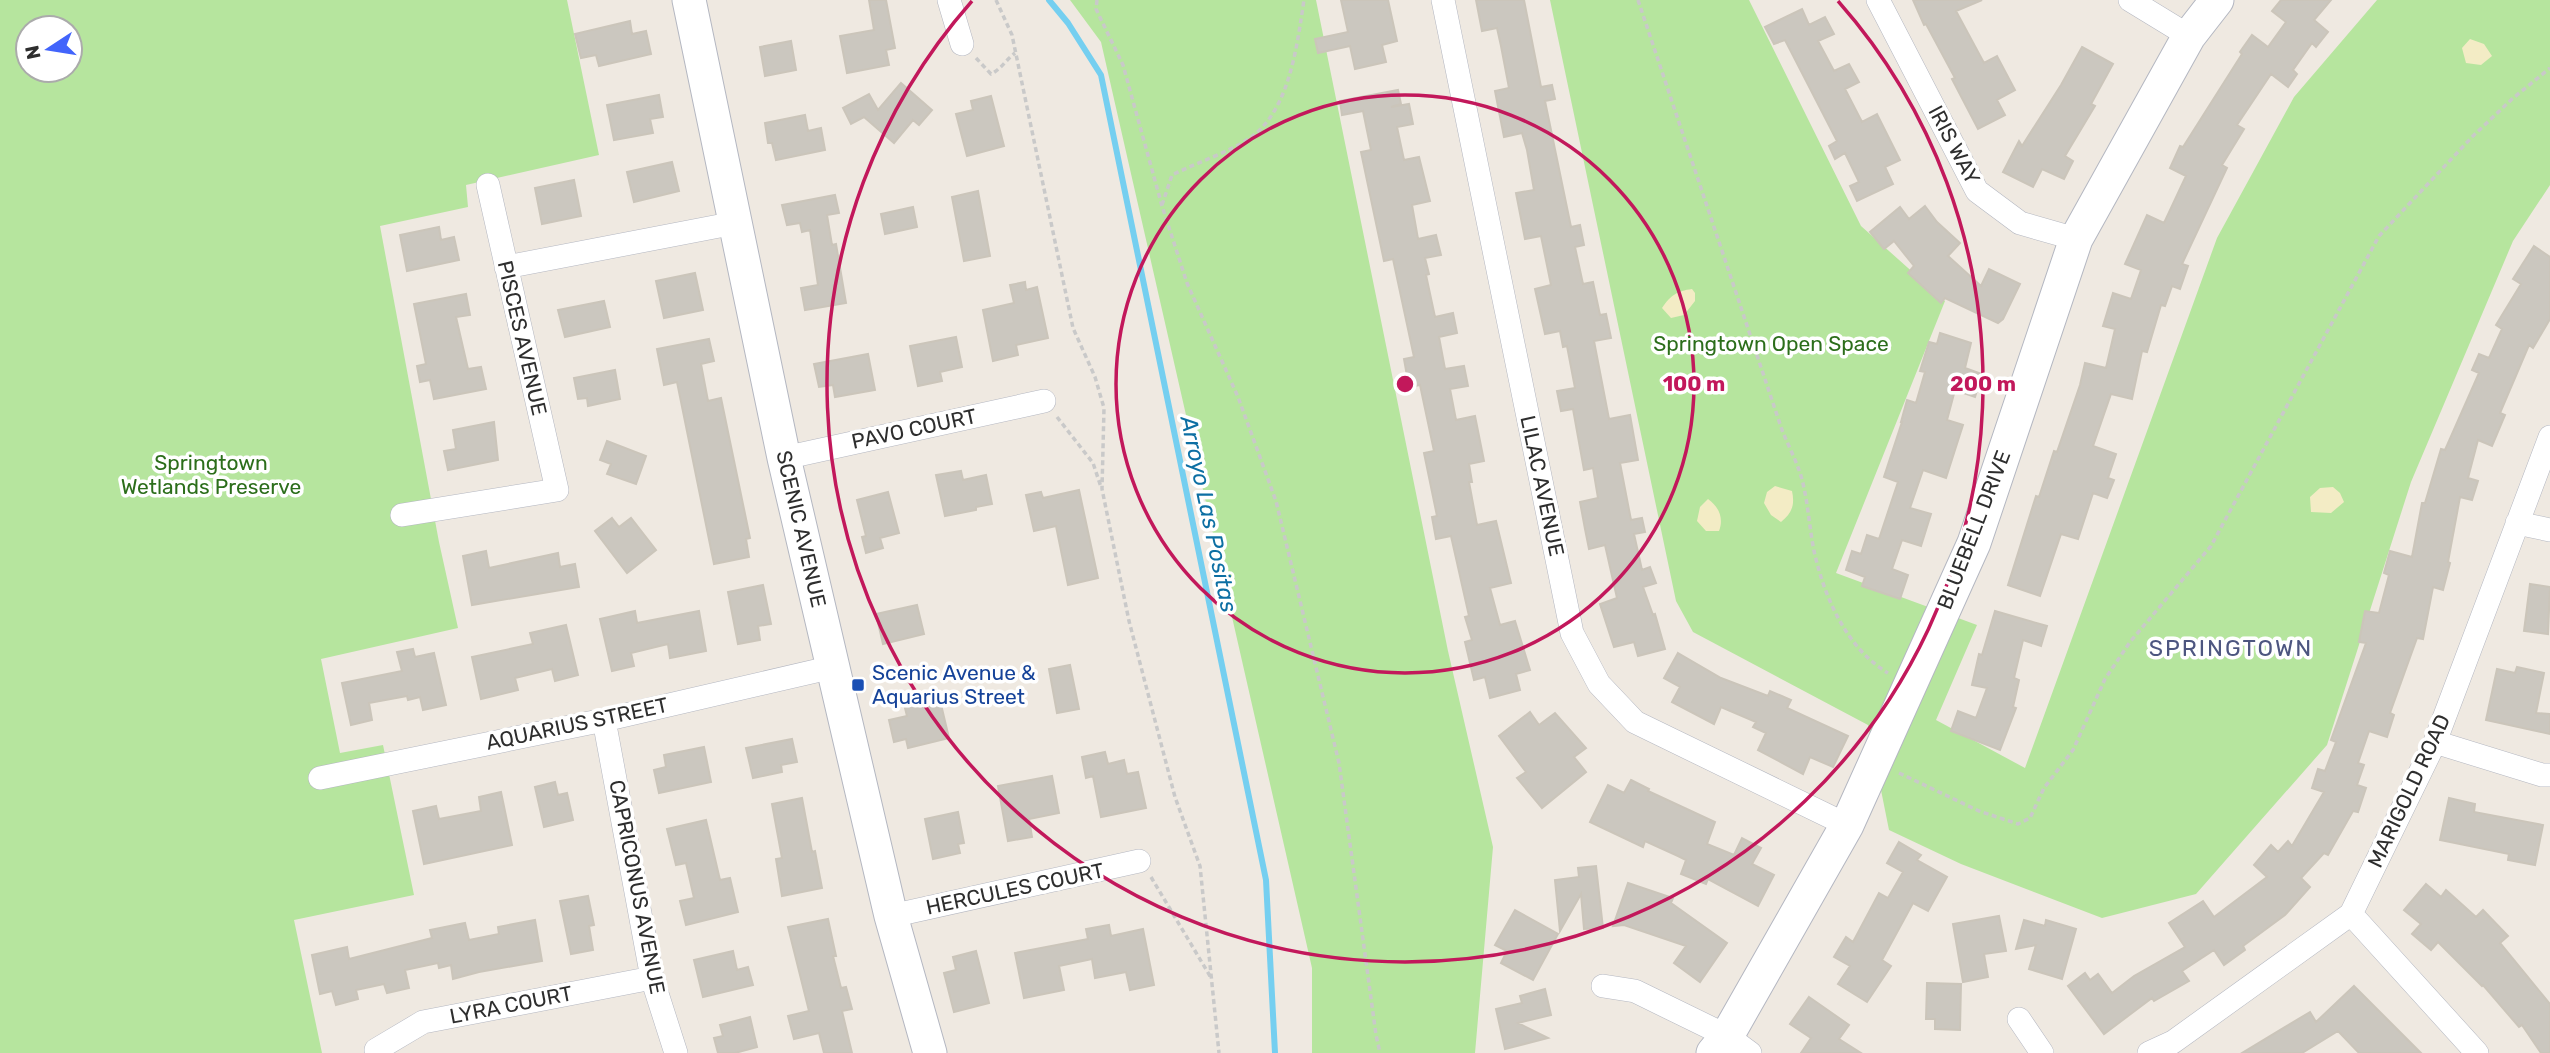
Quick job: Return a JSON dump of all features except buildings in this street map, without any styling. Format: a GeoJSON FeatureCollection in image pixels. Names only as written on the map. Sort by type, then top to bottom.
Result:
{"type":"FeatureCollection","features":[{"type":"Feature","properties":{"kind":"street","name":"SCENIC AVENUE"},"geometry":{"type":"LineString","coordinates":[[689,0],[783,458],[891,916],[930,1053]]}},
{"type":"Feature","properties":{"kind":"street"},"geometry":{"type":"LineString","coordinates":[[949,0],[962,44]]}},
{"type":"Feature","properties":{"kind":"street","name":"LILAC AVENUE"},"geometry":{"type":"LineString","coordinates":[[1443,0],[1572,633],[1599,684],[1635,722],[1847,825]]}},
{"type":"Feature","properties":{"kind":"street","name":"IRIS WAY"},"geometry":{"type":"LineString","coordinates":[[1878,0],[1977,191],[2020,223],[2076,239]]}},
{"type":"Feature","properties":{"kind":"street"},"geometry":{"type":"LineString","coordinates":[[2130,0],[2189,36]]}},
{"type":"Feature","properties":{"kind":"street","name":"BLUEBELL DRIVE"},"geometry":{"type":"LineString","coordinates":[[1730,1047],[1847,825],[1974,543],[2076,239],[2189,36],[2217,0]]}},
{"type":"Feature","properties":{"kind":"street","name":"PISCES AVENUE"},"geometry":{"type":"LineString","coordinates":[[402,515],[557,491],[488,185]]}},
{"type":"Feature","properties":{"kind":"street"},"geometry":{"type":"LineString","coordinates":[[506,267],[735,223]]}},
{"type":"Feature","properties":{"kind":"street","name":"PAVO COURT"},"geometry":{"type":"LineString","coordinates":[[783,458],[1044,401]]}},
{"type":"Feature","properties":{"kind":"street","name":"MARIGOLD ROAD"},"geometry":{"type":"LineString","coordinates":[[2149,1053],[2176,1047],[2351,914],[2435,742],[2550,437]]}},
{"type":"Feature","properties":{"kind":"street"},"geometry":{"type":"LineString","coordinates":[[2518,523],[2550,530]]}},
{"type":"Feature","properties":{"kind":"street","name":"AQUARIUS STREET"},"geometry":{"type":"LineString","coordinates":[[320,778],[604,720],[833,667]]}},
{"type":"Feature","properties":{"kind":"street","name":"CAPRICONUS AVENUE"},"geometry":{"type":"LineString","coordinates":[[604,720],[652,978],[676,1053]]}},
{"type":"Feature","properties":{"kind":"street"},"geometry":{"type":"LineString","coordinates":[[2435,742],[2542,775],[2550,775]]}},
{"type":"Feature","properties":{"kind":"street","name":"HERCULES COURT"},"geometry":{"type":"LineString","coordinates":[[891,916],[1139,861]]}},
{"type":"Feature","properties":{"kind":"street"},"geometry":{"type":"LineString","coordinates":[[2351,914],[2477,1053]]}},
{"type":"Feature","properties":{"kind":"street","name":"LYRA COURT"},"geometry":{"type":"LineString","coordinates":[[376,1050],[423,1022],[652,978]]}},
{"type":"Feature","properties":{"kind":"street"},"geometry":{"type":"LineString","coordinates":[[1604,986],[1635,991],[1730,1047]]}},
{"type":"Feature","properties":{"kind":"street"},"geometry":{"type":"LineString","coordinates":[[2019,1019],[2042,1053]]}},
{"type":"Feature","properties":{"kind":"path"},"geometry":{"type":"LineString","coordinates":[[996,0],[1012,35],[1073,328],[1095,377],[1104,408],[1102,489]]}},
{"type":"Feature","properties":{"kind":"path"},"geometry":{"type":"LineString","coordinates":[[1097,0],[1096,9],[1123,65],[1161,206],[1188,283],[1238,397],[1276,501],[1339,763],[1380,1053]]}},
{"type":"Feature","properties":{"kind":"path"},"geometry":{"type":"LineString","coordinates":[[1161,206],[1172,175],[1250,138],[1273,116],[1295,60],[1304,0]]}},
{"type":"Feature","properties":{"kind":"path"},"geometry":{"type":"LineString","coordinates":[[1638,0],[1782,430],[1801,477],[1815,553],[1831,605],[1855,645],[1876,666],[1911,682]]}},
{"type":"Feature","properties":{"kind":"path"},"geometry":{"type":"LineString","coordinates":[[962,44],[990,74],[1015,53]]}},
{"type":"Feature","properties":{"kind":"path"},"geometry":{"type":"LineString","coordinates":[[1875,761],[1979,811],[2018,824],[2030,818],[2043,788],[2073,750],[2105,679],[2130,642],[2211,545],[2379,236],[2472,137],[2550,68]]}},
{"type":"Feature","properties":{"kind":"path"},"geometry":{"type":"LineString","coordinates":[[1044,401],[1093,463],[1102,489],[1129,621],[1155,725],[1175,797],[1200,866],[1219,1053]]}},
{"type":"Feature","properties":{"kind":"path"},"geometry":{"type":"LineString","coordinates":[[1139,861],[1171,908],[1211,978]]}},
{"type":"Feature","properties":{"kind":"green space","name":"Springtown Wetlands Preserve"},"geometry":{"type":"Polygon","coordinates":[[[0,0],[567,0],[599,155],[466,185],[468,207],[380,226],[439,542],[458,628],[321,659],[340,753],[383,745],[414,895],[294,920],[322,1053],[0,1053],[0,0]]]}},
{"type":"Feature","properties":{"kind":"green space"},"geometry":{"type":"Polygon","coordinates":[[[1070,0],[1316,0],[1448,651],[1493,847],[1475,1053],[1312,1053],[1312,968],[1101,42],[1070,0]]]}},
{"type":"Feature","properties":{"kind":"green space","name":"Springtown Open Space"},"geometry":{"type":"Polygon","coordinates":[[[1550,0],[1749,0],[1861,226],[1945,301],[1836,573],[1977,625],[1936,720],[2025,768],[2217,238],[2294,97],[2377,0],[2550,0],[2550,185],[2513,241],[2411,482],[2327,745],[2196,894],[2102,918],[1961,864],[1889,830],[1868,725],[1693,632],[1676,601],[1550,0]]]}},
{"type":"Feature","properties":{"kind":"sand"},"geometry":{"type":"Polygon","coordinates":[[[2470,39],[2484,44],[2492,56],[2481,65],[2466,63],[2462,48],[2470,39]]]}},
{"type":"Feature","properties":{"kind":"sand"},"geometry":{"type":"Polygon","coordinates":[[[1692,289],[1695,301],[1684,315],[1671,318],[1662,308],[1675,294],[1692,289]]]}},
{"type":"Feature","properties":{"kind":"sand"},"geometry":{"type":"Polygon","coordinates":[[[1775,486],[1792,491],[1793,496],[1792,508],[1781,522],[1771,515],[1764,503],[1767,492],[1775,486]]]}},
{"type":"Feature","properties":{"kind":"sand"},"geometry":{"type":"Polygon","coordinates":[[[2333,487],[2344,502],[2331,513],[2311,512],[2310,497],[2320,488],[2333,487]]]}},
{"type":"Feature","properties":{"kind":"sand"},"geometry":{"type":"Polygon","coordinates":[[[1708,499],[1720,513],[1719,531],[1706,531],[1697,521],[1700,507],[1708,499]]]}},
{"type":"Feature","properties":{"kind":"waterway","name":"Arroyo Las Positas"},"geometry":{"type":"LineString","coordinates":[[1049,0],[1068,23],[1101,75],[1266,880],[1275,1053]]}},
{"type":"Feature","properties":{"kind":"place","name":"Scenic Avenue & Aquarius Street"},"geometry":{"type":"Point","coordinates":[858,685]}},
{"type":"Feature","properties":{"kind":"district","name":"SPRINGTOWN"},"geometry":{"type":"Point","coordinates":[2231,648]}}]}
